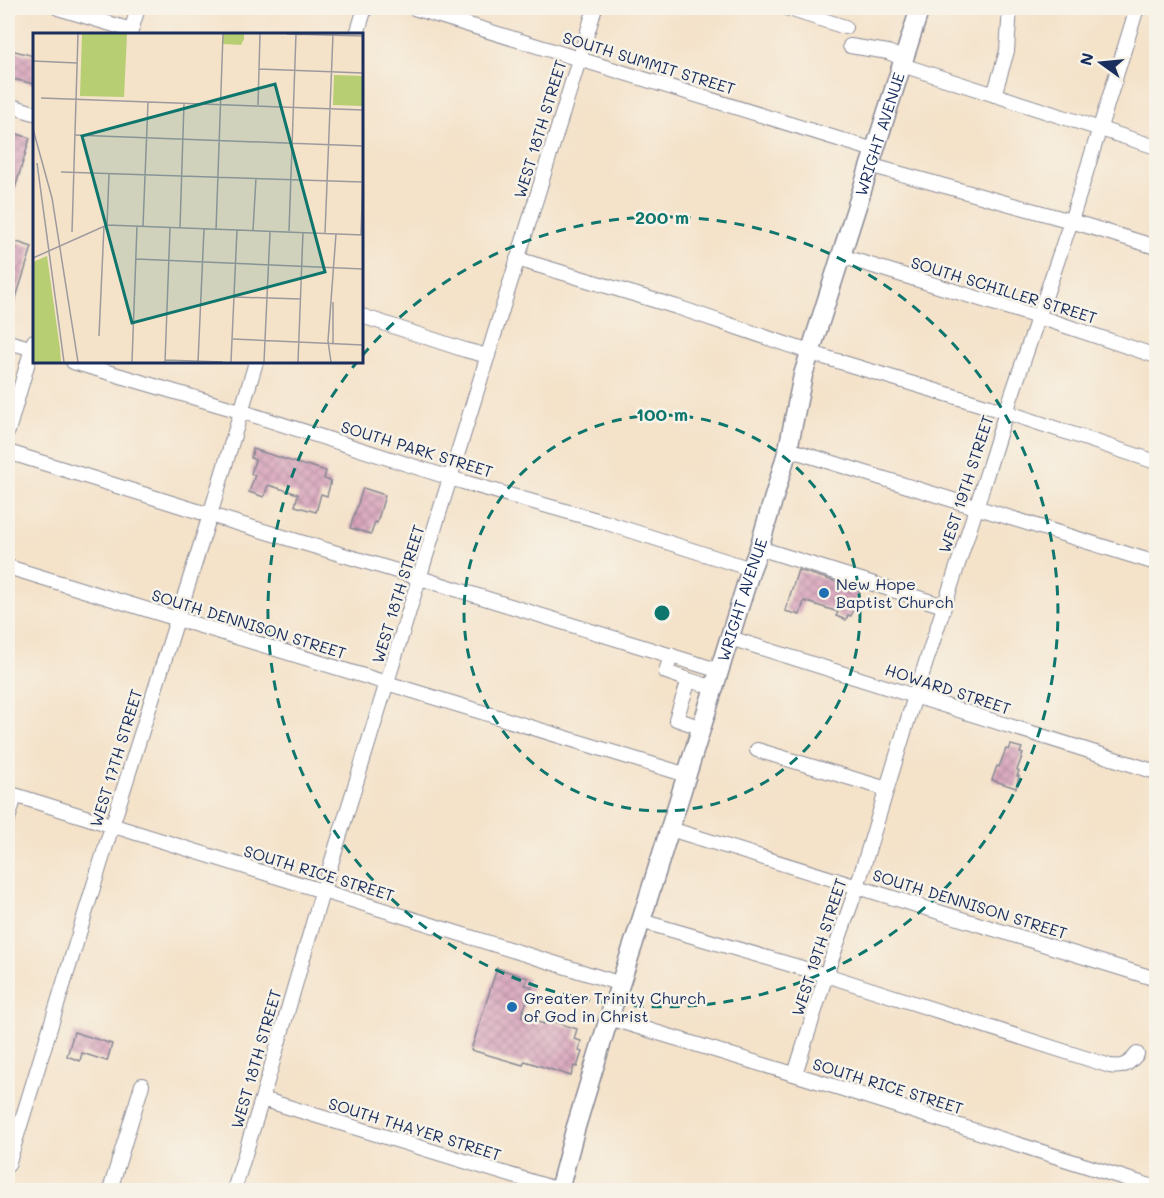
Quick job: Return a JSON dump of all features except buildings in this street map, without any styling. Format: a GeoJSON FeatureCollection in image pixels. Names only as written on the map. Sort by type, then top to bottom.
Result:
{"type":"FeatureCollection","features":[{"type":"Feature","properties":{"kind":"main road","name":"WRIGHT AVENUE"},"geometry":{"type":"LineString","coordinates":[[559,1191],[609,1018],[759,548],[788,449],[803,375],[920,8]]}},
{"type":"Feature","properties":{"kind":"street"},"geometry":{"type":"LineString","coordinates":[[58,8],[130,32],[138,8]]}},
{"type":"Feature","properties":{"kind":"street"},"geometry":{"type":"LineString","coordinates":[[357,33],[365,8]]}},
{"type":"Feature","properties":{"kind":"street","name":"SOUTH SUMMIT STREET"},"geometry":{"type":"LineString","coordinates":[[414,8],[579,58],[872,157],[1156,247]]}},
{"type":"Feature","properties":{"kind":"street","name":"WEST 18TH STREET"},"geometry":{"type":"LineString","coordinates":[[234,1191],[323,891],[595,8]]}},
{"type":"Feature","properties":{"kind":"street"},"geometry":{"type":"LineString","coordinates":[[786,8],[845,27]]}},
{"type":"Feature","properties":{"kind":"street"},"geometry":{"type":"LineString","coordinates":[[994,96],[1007,51],[1010,8]]}},
{"type":"Feature","properties":{"kind":"street","name":"WEST 19TH STREET"},"geometry":{"type":"LineString","coordinates":[[795,1074],[857,887],[915,696],[1006,412],[1071,221],[1137,8]]}},
{"type":"Feature","properties":{"kind":"street"},"geometry":{"type":"LineString","coordinates":[[850,46],[888,52],[903,62],[994,96],[1156,147]]}},
{"type":"Feature","properties":{"kind":"street"},"geometry":{"type":"LineString","coordinates":[[8,105],[33,113]]}},
{"type":"Feature","properties":{"kind":"street","name":"SOUTH SCHILLER STREET"},"geometry":{"type":"LineString","coordinates":[[841,256],[1156,356]]}},
{"type":"Feature","properties":{"kind":"street"},"geometry":{"type":"LineString","coordinates":[[518,259],[677,307],[1156,462]]}},
{"type":"Feature","properties":{"kind":"street"},"geometry":{"type":"LineString","coordinates":[[363,316],[488,356]]}},
{"type":"Feature","properties":{"kind":"street"},"geometry":{"type":"LineString","coordinates":[[8,342],[33,346]]}},
{"type":"Feature","properties":{"kind":"street"},"geometry":{"type":"LineString","coordinates":[[8,431],[12,400],[33,348]]}},
{"type":"Feature","properties":{"kind":"street","name":"SOUTH PARK STREET"},"geometry":{"type":"LineString","coordinates":[[76,363],[240,411],[450,478],[604,522],[751,569]]}},
{"type":"Feature","properties":{"kind":"street","name":"WEST 17TH STREET"},"geometry":{"type":"LineString","coordinates":[[8,1165],[256,363]]}},
{"type":"Feature","properties":{"kind":"street"},"geometry":{"type":"LineString","coordinates":[[788,449],[1156,563]]}},
{"type":"Feature","properties":{"kind":"street"},"geometry":{"type":"LineString","coordinates":[[8,452],[671,655],[717,680]]}},
{"type":"Feature","properties":{"kind":"street"},"geometry":{"type":"LineString","coordinates":[[759,548],[944,606]]}},
{"type":"Feature","properties":{"kind":"street","name":"SOUTH DENNISON STREET"},"geometry":{"type":"LineString","coordinates":[[8,567],[687,776]]}},
{"type":"Feature","properties":{"kind":"street","name":"HOWARD STREET"},"geometry":{"type":"LineString","coordinates":[[730,638],[1156,772]]}},
{"type":"Feature","properties":{"kind":"street"},"geometry":{"type":"LineString","coordinates":[[671,655],[666,672],[689,680],[717,680]]}},
{"type":"Feature","properties":{"kind":"street"},"geometry":{"type":"LineString","coordinates":[[689,680],[676,720],[702,728]]}},
{"type":"Feature","properties":{"kind":"street"},"geometry":{"type":"LineString","coordinates":[[757,750],[887,789]]}},
{"type":"Feature","properties":{"kind":"street"},"geometry":{"type":"LineString","coordinates":[[8,819],[11,794]]}},
{"type":"Feature","properties":{"kind":"street","name":"SOUTH RICE STREET"},"geometry":{"type":"LineString","coordinates":[[11,794],[621,984]]}},
{"type":"Feature","properties":{"kind":"street","name":"SOUTH DENNISON STREET"},"geometry":{"type":"LineString","coordinates":[[670,829],[1156,979]]}},
{"type":"Feature","properties":{"kind":"street"},"geometry":{"type":"LineString","coordinates":[[641,921],[826,975],[1110,1066],[1118,1067],[1129,1064],[1137,1054]]}},
{"type":"Feature","properties":{"kind":"street","name":"SOUTH RICE STREET"},"geometry":{"type":"LineString","coordinates":[[609,1018],[1156,1188]]}},
{"type":"Feature","properties":{"kind":"street"},"geometry":{"type":"LineString","coordinates":[[110,1191],[142,1085]]}},
{"type":"Feature","properties":{"kind":"street","name":"SOUTH THAYER STREET"},"geometry":{"type":"LineString","coordinates":[[262,1098],[559,1191]]}},
{"type":"Feature","properties":{"kind":"place","name":"New Hope Baptist Church"},"geometry":{"type":"Point","coordinates":[824,593]}},
{"type":"Feature","properties":{"kind":"place","name":"Greater Trinity Church of God in Christ"},"geometry":{"type":"Point","coordinates":[512,1007]}}]}
